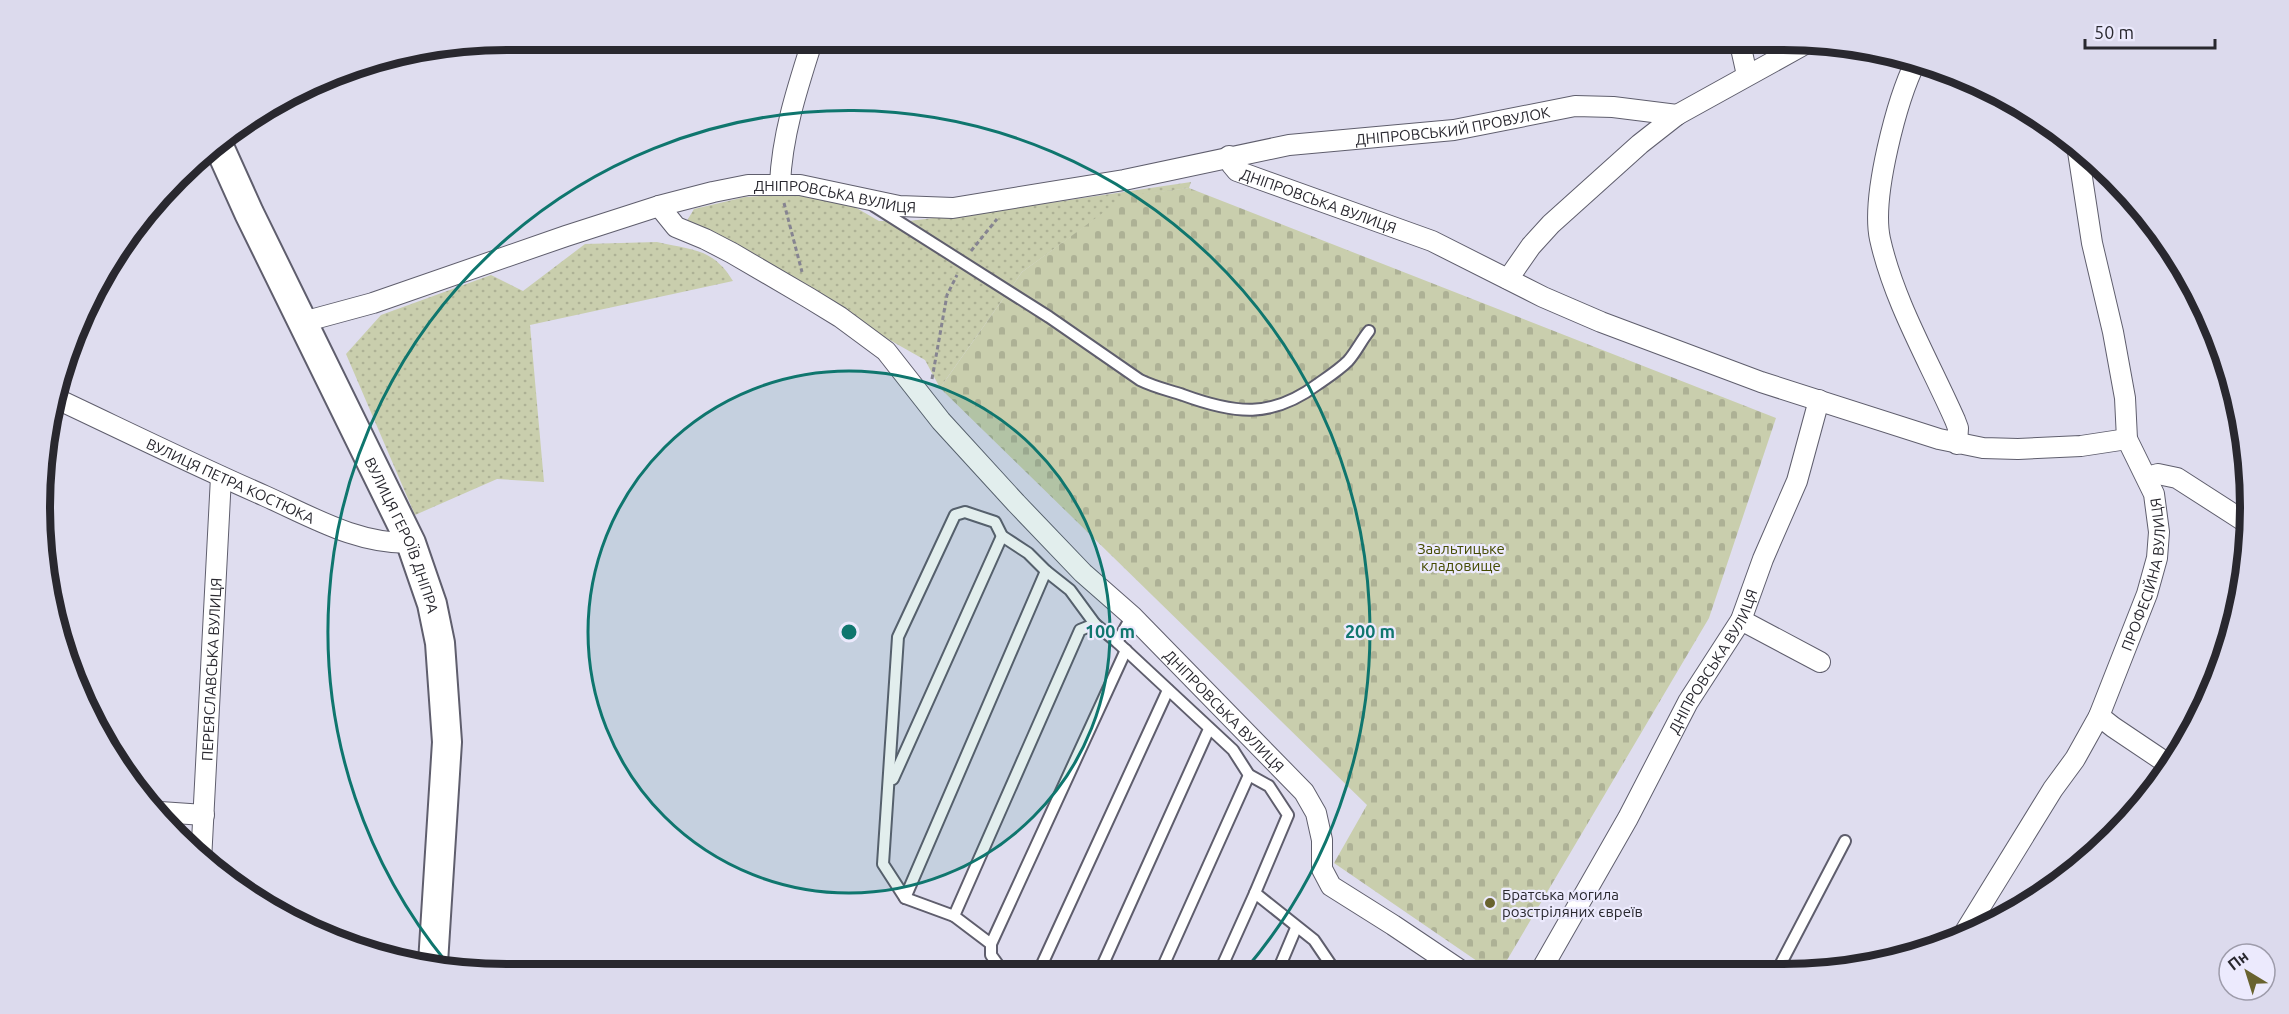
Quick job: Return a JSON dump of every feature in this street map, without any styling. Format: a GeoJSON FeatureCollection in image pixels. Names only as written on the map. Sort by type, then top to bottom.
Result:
{"type":"FeatureCollection","features":[{"type":"Feature","properties":{"kind":"main road","name":"ВУЛИЦЯ ГЕРОЇВ ДНІПРА"},"geometry":{"type":"LineString","coordinates":[[221,150],[411,543],[428,588],[440,643],[447,742],[433,959]]}},
{"type":"Feature","properties":{"kind":"street"},"geometry":{"type":"LineString","coordinates":[[780,184],[790,115],[810,50]]}},
{"type":"Feature","properties":{"kind":"street"},"geometry":{"type":"LineString","coordinates":[[1741,50],[1747,75]]}},
{"type":"Feature","properties":{"kind":"street"},"geometry":{"type":"LineString","coordinates":[[1508,279],[1531,246],[1551,224],[1613,167],[1677,115],[1794,50]]}},
{"type":"Feature","properties":{"kind":"street"},"geometry":{"type":"LineString","coordinates":[[1913,69],[1900,100],[1888,149],[1880,194],[1880,237],[1888,267],[1908,320],[1958,428],[1957,444]]}},
{"type":"Feature","properties":{"kind":"street","name":"ДНІПРОВСЬКИЙ ПРОВУЛОК"},"geometry":{"type":"LineString","coordinates":[[1229,156],[1289,145],[1454,130],[1575,106],[1613,107],[1677,115]]}},
{"type":"Feature","properties":{"kind":"street","name":"ДНІПРОВСЬКА ВУЛИЦЯ"},"geometry":{"type":"LineString","coordinates":[[303,322],[373,303],[556,239],[659,206],[748,185],[800,185],[914,208],[953,208],[1124,180],[1229,156],[1237,171],[1432,241],[1543,297],[1601,322],[1761,382],[1957,444],[1983,448],[2018,449],[2081,446],[2127,439]]}},
{"type":"Feature","properties":{"kind":"street","name":"ПРОФЕСІЙНА ВУЛИЦЯ"},"geometry":{"type":"LineString","coordinates":[[1970,924],[2053,789],[2075,759],[2099,716],[2147,594],[2157,558],[2158,512],[2147,477],[2127,439],[2125,398],[2113,332],[2092,243],[2079,159]]}},
{"type":"Feature","properties":{"kind":"street","name":"ДНІПРОВСЬКА ВУЛИЦЯ"},"geometry":{"type":"LineString","coordinates":[[659,206],[676,227],[705,238],[809,298],[881,347],[897,363],[962,445],[1038,527],[1083,573],[1132,616],[1304,792],[1318,819],[1322,840],[1322,869],[1331,886],[1451,964]]}},
{"type":"Feature","properties":{"kind":"street","name":"ДНІПРОВСЬКА ВУЛИЦЯ"},"geometry":{"type":"LineString","coordinates":[[1545,964],[1628,818],[1688,702],[1741,620],[1763,559],[1797,481],[1819,400]]}},
{"type":"Feature","properties":{"kind":"street","name":"ВУЛИЦЯ ПЕТРА КОСТЮКА"},"geometry":{"type":"LineString","coordinates":[[62,401],[221,477],[345,531],[387,543],[411,543]]}},
{"type":"Feature","properties":{"kind":"street"},"geometry":{"type":"LineString","coordinates":[[2147,477],[2158,474],[2177,478],[2240,518]]}},
{"type":"Feature","properties":{"kind":"street","name":"ПЕРЕЯСЛАВСЬКА ВУЛИЦЯ"},"geometry":{"type":"LineString","coordinates":[[202,848],[221,477]]}},
{"type":"Feature","properties":{"kind":"street"},"geometry":{"type":"LineString","coordinates":[[1741,620],[1820,662]]}},
{"type":"Feature","properties":{"kind":"street"},"geometry":{"type":"LineString","coordinates":[[2099,716],[2113,728],[2162,760]]}},
{"type":"Feature","properties":{"kind":"street"},"geometry":{"type":"LineString","coordinates":[[166,812],[204,815]]}},
{"type":"Feature","properties":{"kind":"lane"},"geometry":{"type":"LineString","coordinates":[[861,197],[1049,317],[1140,380],[1218,408],[1244,411],[1262,410],[1291,401],[1311,390],[1346,363],[1369,331]]}},
{"type":"Feature","properties":{"kind":"lane"},"geometry":{"type":"LineString","coordinates":[[991,944],[954,916],[905,898],[883,864],[898,637],[955,515],[965,512],[995,522],[1002,536],[1028,553],[1070,590],[1095,624],[1233,750],[1249,775],[1269,786],[1288,815],[1223,964]]}},
{"type":"Feature","properties":{"kind":"lane"},"geometry":{"type":"LineString","coordinates":[[890,785],[1002,536]]}},
{"type":"Feature","properties":{"kind":"lane"},"geometry":{"type":"LineString","coordinates":[[905,898],[1046,571]]}},
{"type":"Feature","properties":{"kind":"lane"},"geometry":{"type":"LineString","coordinates":[[1117,642],[1132,616]]}},
{"type":"Feature","properties":{"kind":"lane"},"geometry":{"type":"LineString","coordinates":[[954,916],[1080,630],[1095,624]]}},
{"type":"Feature","properties":{"kind":"lane"},"geometry":{"type":"LineString","coordinates":[[997,964],[991,956],[991,944],[1126,650]]}},
{"type":"Feature","properties":{"kind":"lane"},"geometry":{"type":"LineString","coordinates":[[1042,964],[1168,690]]}},
{"type":"Feature","properties":{"kind":"lane"},"geometry":{"type":"LineString","coordinates":[[1104,964],[1209,729]]}},
{"type":"Feature","properties":{"kind":"lane"},"geometry":{"type":"LineString","coordinates":[[1164,964],[1249,775]]}},
{"type":"Feature","properties":{"kind":"lane"},"geometry":{"type":"LineString","coordinates":[[1781,964],[1845,842]]}},
{"type":"Feature","properties":{"kind":"lane"},"geometry":{"type":"LineString","coordinates":[[1255,893],[1296,928],[1314,940],[1329,964]]}},
{"type":"Feature","properties":{"kind":"lane"},"geometry":{"type":"LineString","coordinates":[[1281,964],[1296,928]]}},
{"type":"Feature","properties":{"kind":"path"},"geometry":{"type":"LineString","coordinates":[[780,184],[788,223],[809,298]]}},
{"type":"Feature","properties":{"kind":"path"},"geometry":{"type":"LineString","coordinates":[[928,404],[947,295],[963,262],[988,228],[1016,199]]}},
{"type":"Feature","properties":{"kind":"green space"},"geometry":{"type":"Polygon","coordinates":[[[1191,182],[1189,188],[1126,197],[1022,272],[940,388],[925,360],[685,224],[694,209],[745,197],[788,194],[818,198],[853,206],[879,221],[909,221],[1191,182]]]}},
{"type":"Feature","properties":{"kind":"green space","name":"Заальтицьке кладовище"},"geometry":{"type":"Polygon","coordinates":[[[1189,188],[1776,418],[1709,618],[1505,964],[1481,964],[1334,863],[1367,805],[940,388],[1022,272],[1126,196],[1189,188]]]}},
{"type":"Feature","properties":{"kind":"green space"},"geometry":{"type":"Polygon","coordinates":[[[657,242],[691,249],[709,256],[718,262],[733,281],[530,325],[544,482],[497,479],[415,515],[346,354],[381,315],[491,275],[523,291],[585,244],[657,242]]]}},
{"type":"Feature","properties":{"kind":"place","name":"Братська могила розстріляних євреїв"},"geometry":{"type":"Point","coordinates":[1490,903]}}]}
